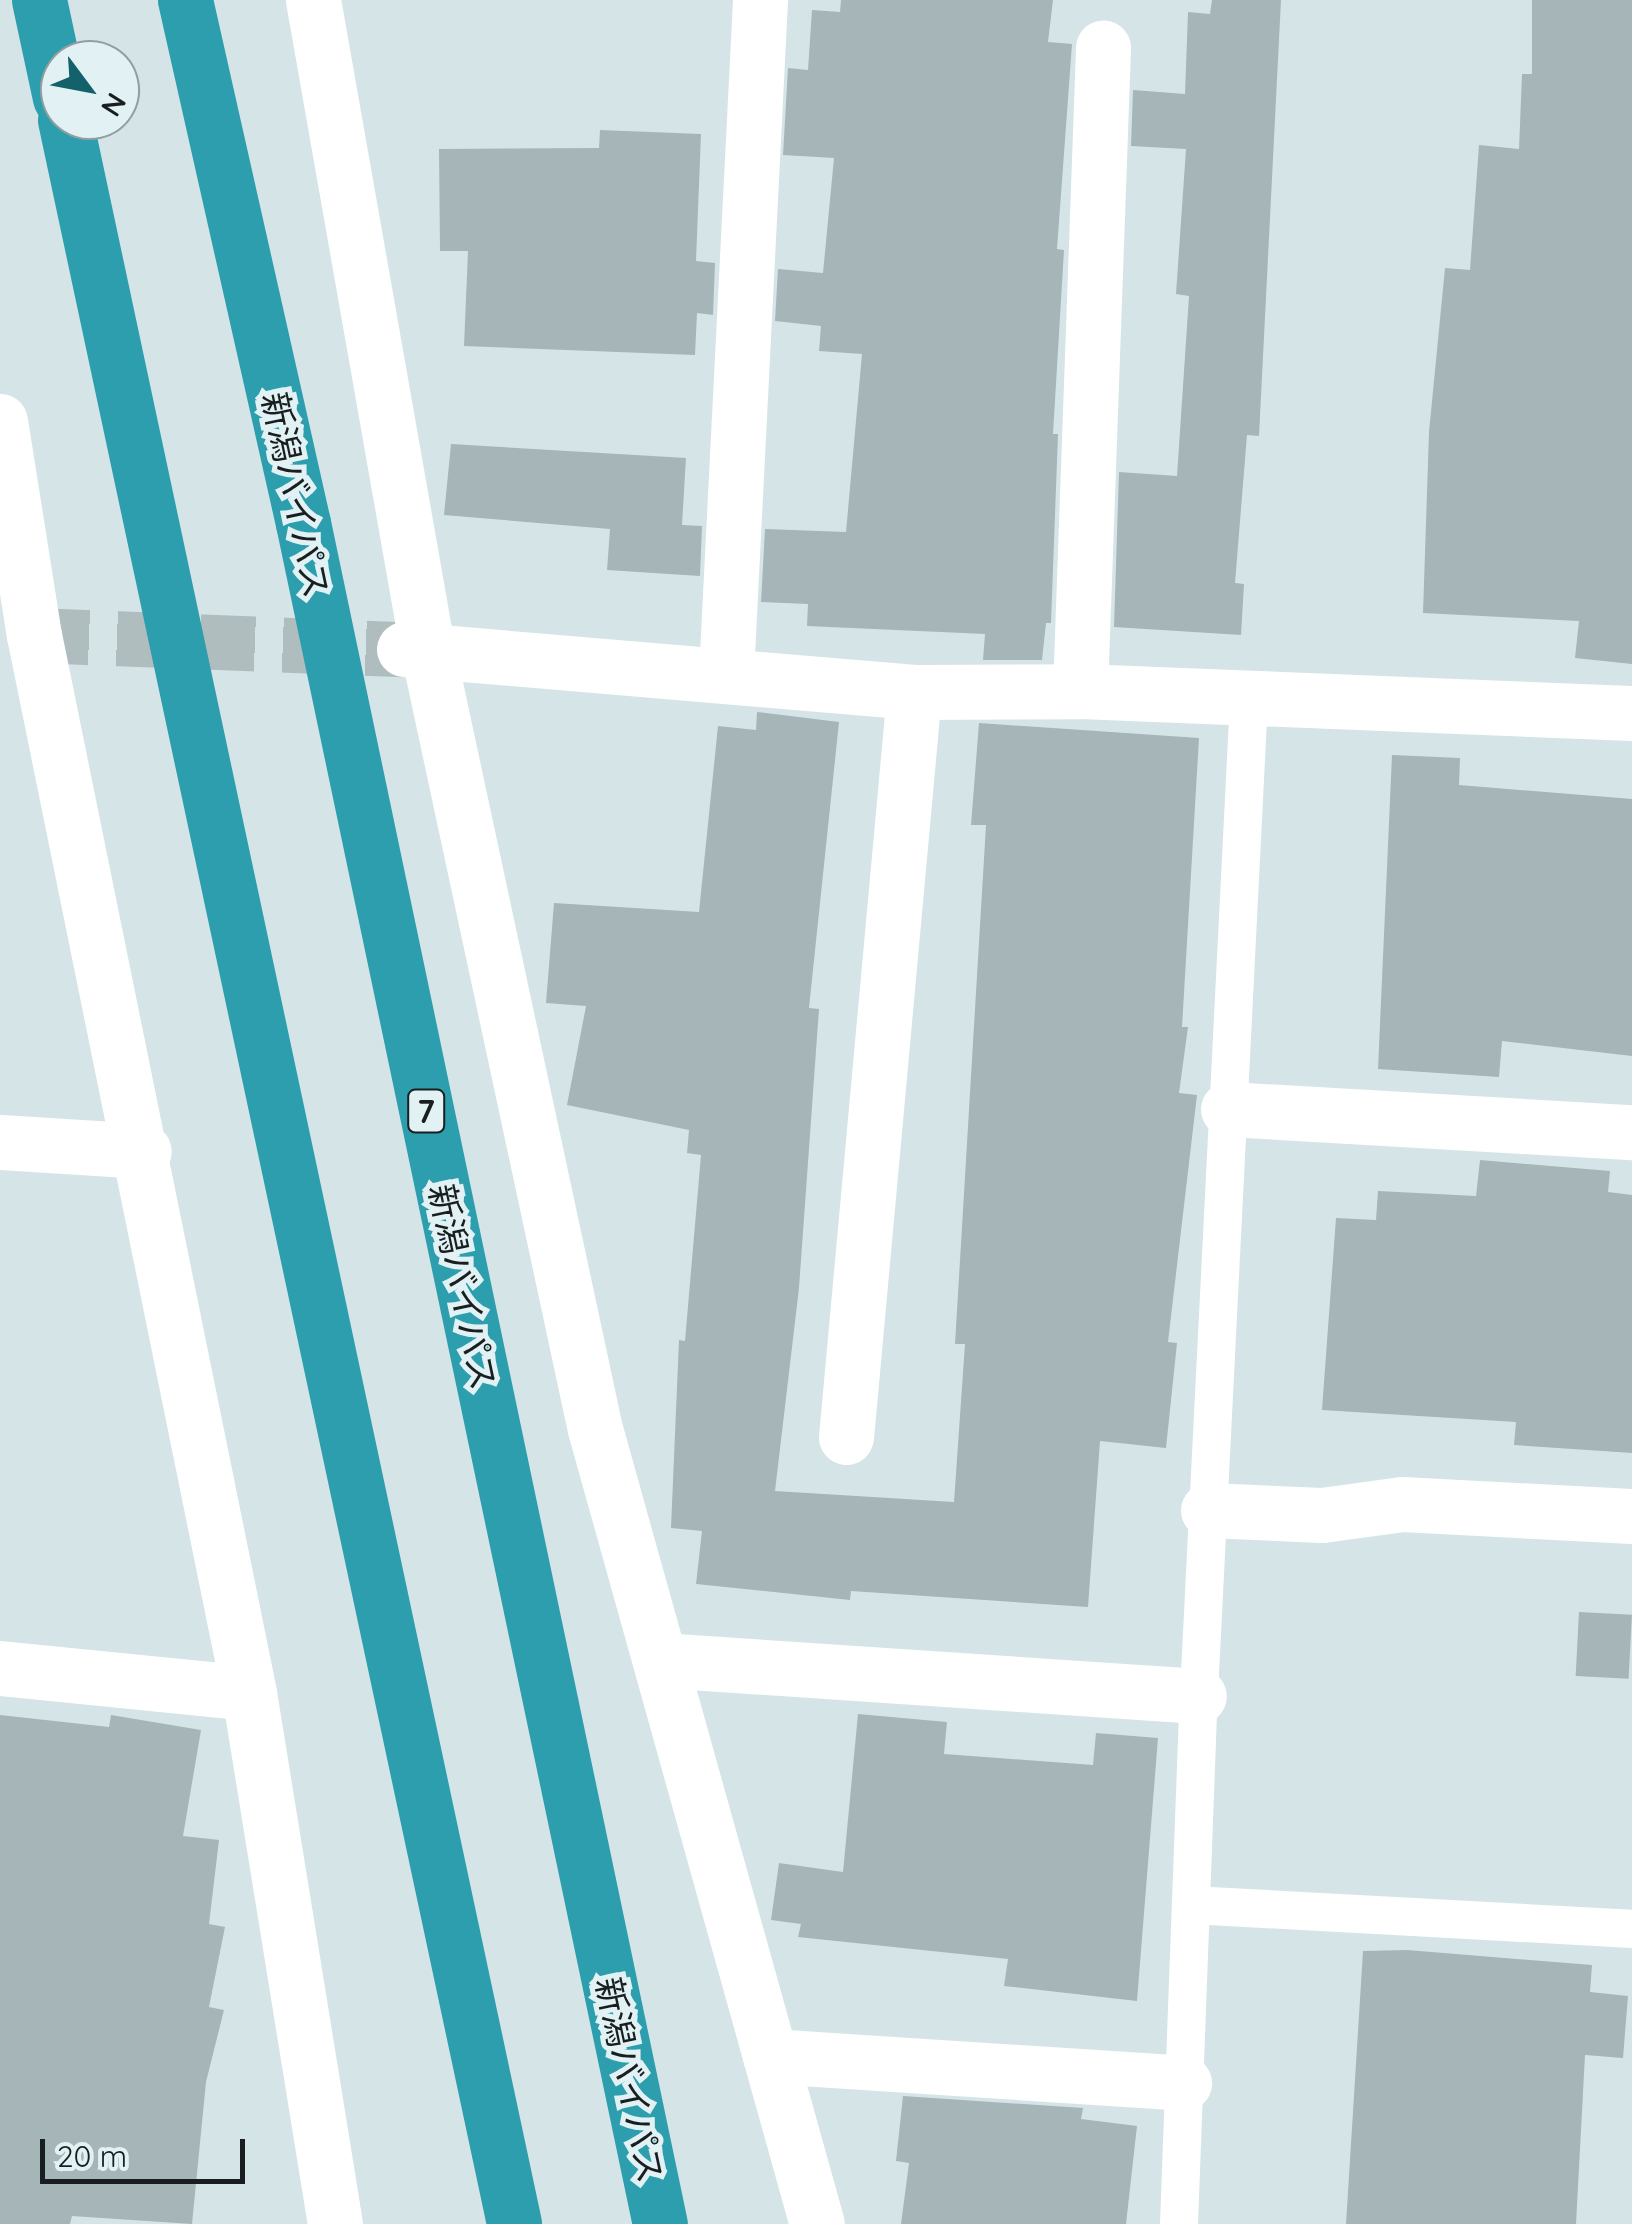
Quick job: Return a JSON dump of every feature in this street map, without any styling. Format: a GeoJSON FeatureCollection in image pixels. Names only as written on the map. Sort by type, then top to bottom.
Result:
{"type":"FeatureCollection","features":[{"type":"Feature","properties":{"kind":"highway"},"geometry":{"type":"LineString","coordinates":[[39,0],[48,40]]}},
{"type":"Feature","properties":{"kind":"highway","name":"新潟バイパス"},"geometry":{"type":"LineString","coordinates":[[185,0],[303,524],[660,2224]]}},
{"type":"Feature","properties":{"kind":"highway"},"geometry":{"type":"LineString","coordinates":[[69,140],[514,2224]]}},
{"type":"Feature","properties":{"kind":"street"},"geometry":{"type":"LineString","coordinates":[[313,0],[415,648],[595,1429],[817,2224]]}},
{"type":"Feature","properties":{"kind":"street"},"geometry":{"type":"LineString","coordinates":[[726,674],[760,0]]}},
{"type":"Feature","properties":{"kind":"street"},"geometry":{"type":"LineString","coordinates":[[1080,691],[1103,47]]}},
{"type":"Feature","properties":{"kind":"street"},"geometry":{"type":"LineString","coordinates":[[0,421],[17,634],[144,1151],[250,1694],[335,2224]]}},
{"type":"Feature","properties":{"kind":"street"},"geometry":{"type":"LineString","coordinates":[[415,648],[914,692],[1080,691],[1632,712]]}},
{"type":"Feature","properties":{"kind":"street"},"geometry":{"type":"LineString","coordinates":[[846,1437],[914,692]]}},
{"type":"Feature","properties":{"kind":"street"},"geometry":{"type":"LineString","coordinates":[[1228,1108],[1632,1132]]}},
{"type":"Feature","properties":{"kind":"street"},"geometry":{"type":"LineString","coordinates":[[0,1142],[144,1151]]}},
{"type":"Feature","properties":{"kind":"street"},"geometry":{"type":"LineString","coordinates":[[1208,1510],[1322,1516],[1402,1504],[1632,1516]]}},
{"type":"Feature","properties":{"kind":"street"},"geometry":{"type":"LineString","coordinates":[[660,1660],[1199,1696]]}},
{"type":"Feature","properties":{"kind":"street"},"geometry":{"type":"LineString","coordinates":[[0,1668],[250,1694]]}},
{"type":"Feature","properties":{"kind":"street"},"geometry":{"type":"LineString","coordinates":[[770,2056],[1184,2083]]}},
{"type":"Feature","properties":{"kind":"lane"},"geometry":{"type":"LineString","coordinates":[[1179,2224],[1199,1696],[1248,700]]}},
{"type":"Feature","properties":{"kind":"lane"},"geometry":{"type":"LineString","coordinates":[[1191,1905],[1632,1929]]}},
{"type":"Feature","properties":{"kind":"building"},"geometry":{"type":"Polygon","coordinates":[[[841,0],[1053,0],[1048,42],[1072,44],[1057,249],[1064,250],[1053,434],[1058,434],[1051,623],[1046,623],[1042,660],[983,660],[985,634],[807,626],[808,604],[761,602],[765,529],[846,532],[862,354],[819,351],[821,326],[775,321],[778,269],[823,273],[834,158],[783,155],[788,68],[808,70],[812,10],[840,12],[841,0]]]}},
{"type":"Feature","properties":{"kind":"building"},"geometry":{"type":"Polygon","coordinates":[[[1212,0],[1281,0],[1259,436],[1247,435],[1235,583],[1244,584],[1241,635],[1114,627],[1119,472],[1177,476],[1189,296],[1176,294],[1186,149],[1131,146],[1133,90],[1185,94],[1188,12],[1210,14],[1212,0]]]}},
{"type":"Feature","properties":{"kind":"building"},"geometry":{"type":"Polygon","coordinates":[[[1532,0],[1632,0],[1632,664],[1575,658],[1579,621],[1423,613],[1429,432],[1445,268],[1470,270],[1479,145],[1519,149],[1522,74],[1532,74],[1532,0]]]}},
{"type":"Feature","properties":{"kind":"building"},"geometry":{"type":"Polygon","coordinates":[[[600,130],[701,134],[696,261],[715,263],[713,315],[697,313],[695,355],[464,346],[468,251],[440,251],[439,149],[599,148],[600,130]]]}},
{"type":"Feature","properties":{"kind":"building"},"geometry":{"type":"Polygon","coordinates":[[[451,444],[686,458],[682,525],[702,526],[700,576],[607,570],[610,529],[444,515],[451,444]]]}},
{"type":"Feature","properties":{"kind":"building"},"geometry":{"type":"Polygon","coordinates":[[[757,712],[839,722],[809,1008],[819,1009],[799,1288],[775,1491],[954,1502],[965,1344],[955,1344],[986,825],[971,825],[979,723],[1199,738],[1182,1027],[1188,1027],[1179,1093],[1197,1095],[1168,1342],[1177,1343],[1166,1448],[1100,1441],[1088,1607],[851,1591],[850,1600],[696,1584],[702,1531],[671,1528],[679,1340],[685,1341],[701,1155],[687,1153],[689,1130],[567,1105],[586,1006],[546,1003],[554,903],[699,912],[718,726],[756,730],[757,712]]]}},
{"type":"Feature","properties":{"kind":"building"},"geometry":{"type":"Polygon","coordinates":[[[1392,755],[1460,758],[1459,785],[1632,799],[1632,1056],[1502,1041],[1499,1077],[1378,1069],[1392,755]]]}},
{"type":"Feature","properties":{"kind":"building"},"geometry":{"type":"Polygon","coordinates":[[[1480,1160],[1610,1171],[1608,1192],[1632,1195],[1632,1453],[1514,1445],[1516,1422],[1322,1410],[1336,1218],[1376,1220],[1378,1191],[1476,1196],[1480,1160]]]}},
{"type":"Feature","properties":{"kind":"building"},"geometry":{"type":"Polygon","coordinates":[[[1579,1612],[1632,1615],[1629,1679],[1576,1676],[1579,1612]]]}},
{"type":"Feature","properties":{"kind":"building"},"geometry":{"type":"Polygon","coordinates":[[[858,1714],[947,1722],[944,1754],[1093,1765],[1096,1733],[1158,1738],[1137,2001],[1004,1986],[1008,1959],[798,1937],[801,1924],[771,1920],[779,1863],[843,1872],[858,1714]]]}},
{"type":"Feature","properties":{"kind":"building"},"geometry":{"type":"Polygon","coordinates":[[[0,1715],[109,1727],[111,1715],[201,1730],[183,1836],[219,1840],[209,1924],[225,1927],[209,2007],[224,2010],[206,2082],[192,2224],[72,2216],[70,2224],[0,2224],[0,1715]]]}},
{"type":"Feature","properties":{"kind":"building"},"geometry":{"type":"Polygon","coordinates":[[[1407,1950],[1592,1965],[1590,1992],[1628,1996],[1623,2058],[1585,2055],[1576,2224],[1346,2224],[1363,1951],[1407,1950]]]}},
{"type":"Feature","properties":{"kind":"building"},"geometry":{"type":"Polygon","coordinates":[[[903,2096],[1083,2108],[1081,2119],[1137,2126],[1126,2224],[901,2224],[909,2163],[896,2161],[903,2096]]]}},
{"type":"Feature","properties":{"kind":"tunnel"},"geometry":{"type":"LineString","coordinates":[[34,635],[404,649]]}}]}
